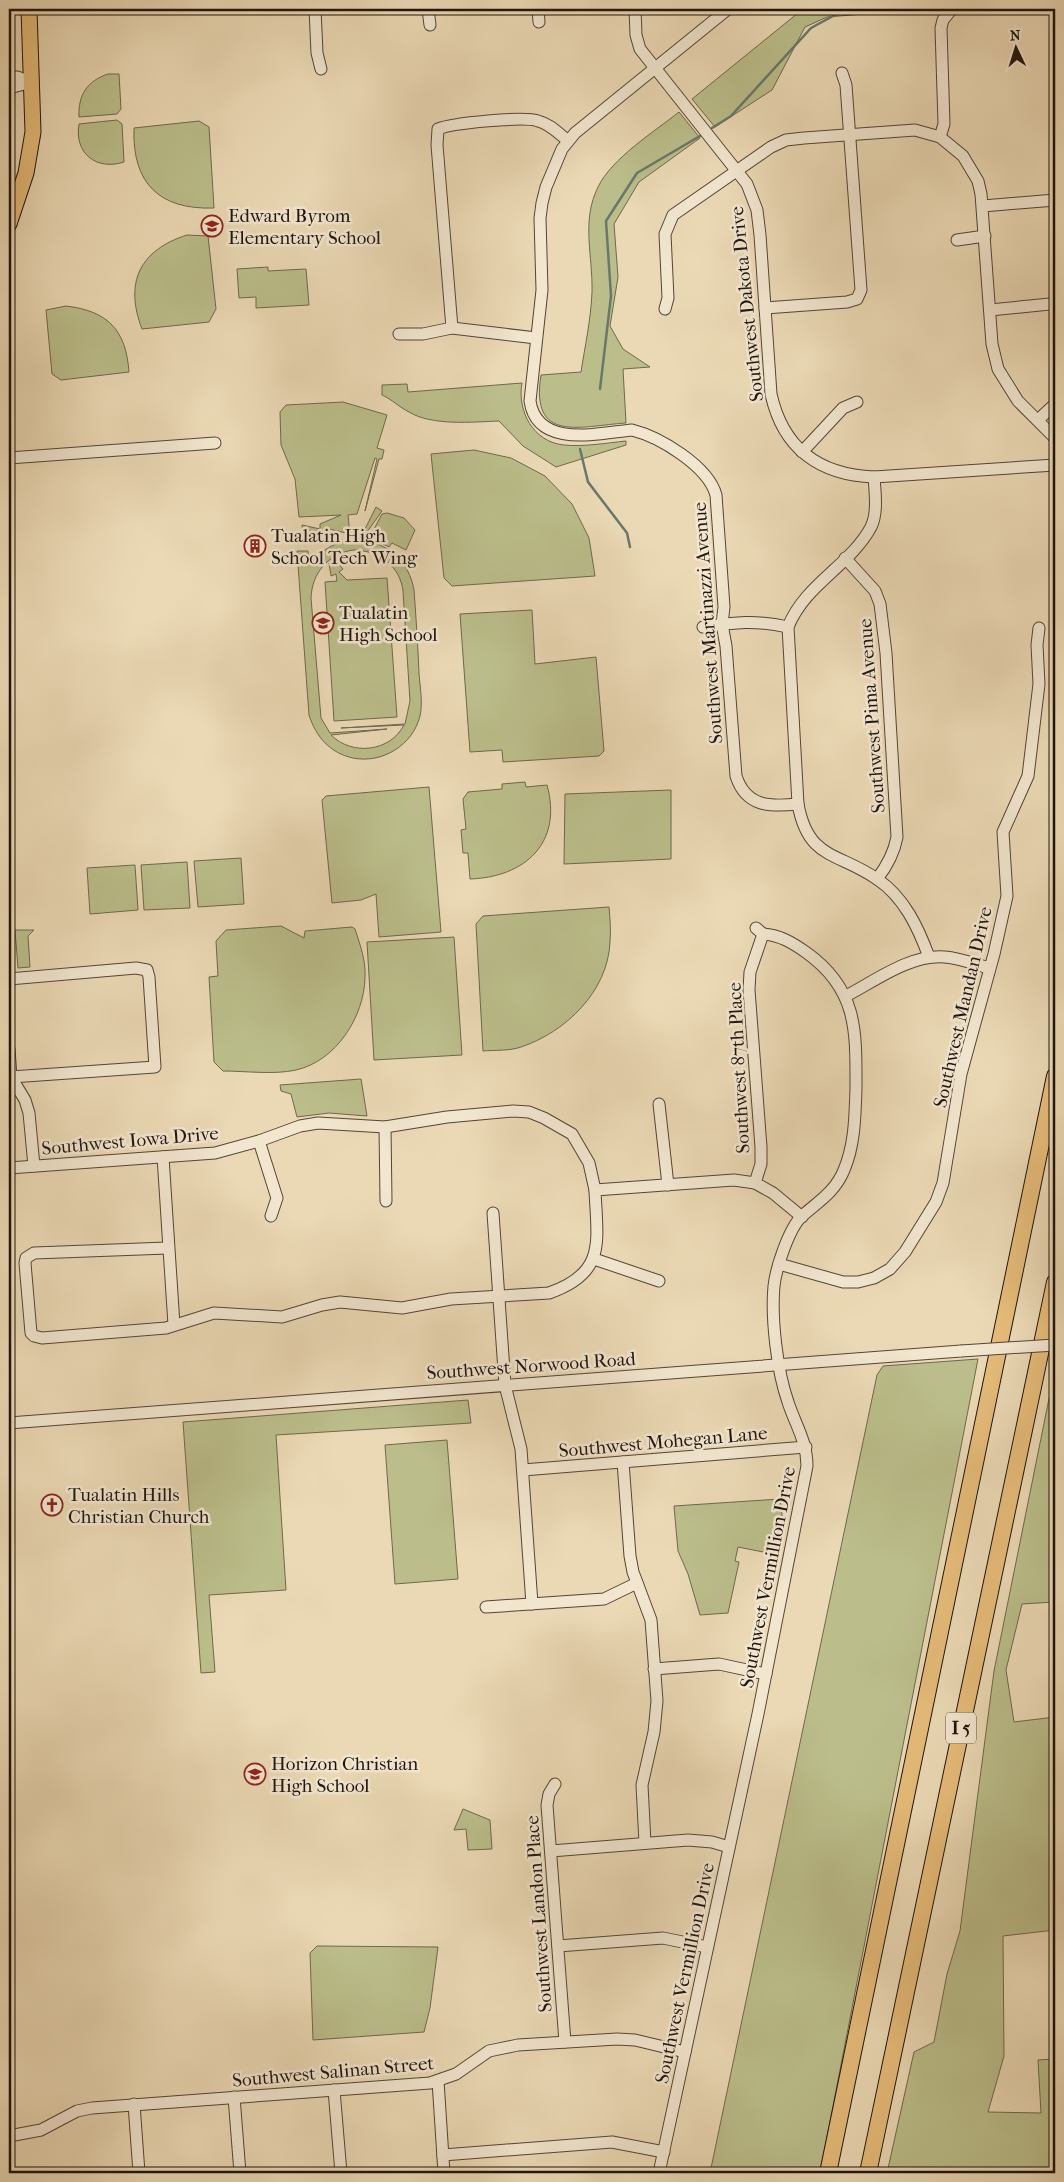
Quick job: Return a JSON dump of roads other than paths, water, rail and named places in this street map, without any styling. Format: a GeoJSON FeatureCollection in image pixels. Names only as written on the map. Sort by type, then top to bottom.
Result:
{"type":"FeatureCollection","features":[{"type":"Feature","properties":{"kind":"highway","name":"I 5"},"geometry":{"type":"LineString","coordinates":[[828,2173],[1055,1076]]}},
{"type":"Feature","properties":{"kind":"highway","name":"I 5"},"geometry":{"type":"LineString","coordinates":[[868,2173],[1055,1282]]}},
{"type":"Feature","properties":{"kind":"main road"},"geometry":{"type":"LineString","coordinates":[[9,224],[29,158],[33,124],[29,9]]}},
{"type":"Feature","properties":{"kind":"street"},"geometry":{"type":"LineString","coordinates":[[315,9],[321,69]]}},
{"type":"Feature","properties":{"kind":"street"},"geometry":{"type":"LineString","coordinates":[[428,9],[430,25]]}},
{"type":"Feature","properties":{"kind":"street"},"geometry":{"type":"LineString","coordinates":[[538,9],[539,22]]}},
{"type":"Feature","properties":{"kind":"street","name":"Southwest Dakota Drive"},"geometry":{"type":"LineString","coordinates":[[634,9],[636,35],[640,49],[654,69],[738,170],[747,184],[757,210],[774,407],[785,432],[802,452],[828,469],[842,474],[874,477],[1055,465]]}},
{"type":"Feature","properties":{"kind":"street","name":"Southwest Martinazzi Avenue"},"geometry":{"type":"LineString","coordinates":[[728,9],[567,140],[552,171],[542,203],[540,218],[543,279],[530,401],[535,417],[547,429],[570,435],[632,430],[640,432],[674,449],[700,470],[711,482],[716,495],[724,607],[722,624],[726,646],[734,768],[738,782],[745,794],[762,805],[798,804]]}},
{"type":"Feature","properties":{"kind":"street"},"geometry":{"type":"LineString","coordinates":[[940,137],[944,124],[941,28],[943,20],[952,9]]}},
{"type":"Feature","properties":{"kind":"street"},"geometry":{"type":"LineString","coordinates":[[765,308],[847,302],[857,299],[861,290],[846,85],[842,73]]}},
{"type":"Feature","properties":{"kind":"street"},"geometry":{"type":"LineString","coordinates":[[9,78],[32,82]]}},
{"type":"Feature","properties":{"kind":"street"},"geometry":{"type":"LineString","coordinates":[[9,88],[32,82]]}},
{"type":"Feature","properties":{"kind":"street"},"geometry":{"type":"LineString","coordinates":[[452,328],[437,145],[438,129],[455,125],[536,120],[551,127],[567,140]]}},
{"type":"Feature","properties":{"kind":"street"},"geometry":{"type":"LineString","coordinates":[[665,309],[668,298],[665,234],[673,215],[771,147],[786,140],[849,133],[906,130],[940,137],[963,156],[972,168],[978,181],[983,206],[992,344],[998,370],[1018,401],[1055,438]]}},
{"type":"Feature","properties":{"kind":"street"},"geometry":{"type":"LineString","coordinates":[[983,206],[1055,200]]}},
{"type":"Feature","properties":{"kind":"street"},"geometry":{"type":"LineString","coordinates":[[957,240],[985,236]]}},
{"type":"Feature","properties":{"kind":"street"},"geometry":{"type":"LineString","coordinates":[[990,310],[1050,304],[1055,301]]}},
{"type":"Feature","properties":{"kind":"street"},"geometry":{"type":"LineString","coordinates":[[399,334],[423,334],[452,328],[536,338]]}},
{"type":"Feature","properties":{"kind":"street"},"geometry":{"type":"LineString","coordinates":[[802,452],[843,408],[857,402]]}},
{"type":"Feature","properties":{"kind":"street"},"geometry":{"type":"LineString","coordinates":[[1038,420],[1055,404]]}},
{"type":"Feature","properties":{"kind":"street"},"geometry":{"type":"LineString","coordinates":[[9,458],[214,444]]}},
{"type":"Feature","properties":{"kind":"street"},"geometry":{"type":"LineString","coordinates":[[874,477],[875,512],[871,526],[845,558],[799,603],[788,627],[798,804],[802,823],[808,835],[817,845],[828,854],[877,879],[903,904],[920,935],[929,957]]}},
{"type":"Feature","properties":{"kind":"street","name":"Southwest Pima Avenue"},"geometry":{"type":"LineString","coordinates":[[845,558],[875,591],[880,604],[886,653],[896,837],[895,849],[888,865],[877,879]]}},
{"type":"Feature","properties":{"kind":"street"},"geometry":{"type":"LineString","coordinates":[[703,627],[744,621],[764,622],[788,627]]}},
{"type":"Feature","properties":{"kind":"street","name":"Southwest Mandan Drive"},"geometry":{"type":"LineString","coordinates":[[779,1264],[843,1282],[858,1282],[874,1278],[890,1269],[906,1252],[936,1202],[943,1183],[961,1074],[990,968],[1007,896],[1003,832],[1027,781],[1030,767],[1039,684],[1037,645],[1039,628]]}},
{"type":"Feature","properties":{"kind":"street","name":"Southwest Vermillion Drive"},"geometry":{"type":"LineString","coordinates":[[659,2173],[766,1674],[806,1476],[806,1448],[788,1403],[779,1366],[774,1286],[784,1248],[802,1217],[820,1203],[833,1189],[844,1171],[851,1151],[856,1118],[856,1035],[846,996],[832,976],[817,960],[776,935],[760,931]]}},
{"type":"Feature","properties":{"kind":"street","name":"Southwest 87th Place"},"geometry":{"type":"LineString","coordinates":[[755,1182],[761,1164],[761,1147],[749,990],[750,972],[760,931]]}},
{"type":"Feature","properties":{"kind":"street"},"geometry":{"type":"LineString","coordinates":[[846,996],[913,961],[929,957],[946,957],[990,968]]}},
{"type":"Feature","properties":{"kind":"street"},"geometry":{"type":"LineString","coordinates":[[9,979],[136,968],[147,970],[155,1067],[11,1077]]}},
{"type":"Feature","properties":{"kind":"street"},"geometry":{"type":"LineString","coordinates":[[9,1049],[11,1077],[25,1100],[30,1113],[34,1166]]}},
{"type":"Feature","properties":{"kind":"street"},"geometry":{"type":"LineString","coordinates":[[659,1104],[668,1185]]}},
{"type":"Feature","properties":{"kind":"street","name":"Southwest Iowa Drive"},"geometry":{"type":"LineString","coordinates":[[9,1168],[216,1153],[259,1141],[300,1126],[318,1123],[385,1127],[447,1117],[513,1111],[529,1112],[560,1126],[572,1134],[590,1163],[595,1190],[597,1244],[594,1259]]}},
{"type":"Feature","properties":{"kind":"street"},"geometry":{"type":"LineString","coordinates":[[385,1127],[386,1201]]}},
{"type":"Feature","properties":{"kind":"street"},"geometry":{"type":"LineString","coordinates":[[259,1141],[277,1198],[271,1216]]}},
{"type":"Feature","properties":{"kind":"street"},"geometry":{"type":"LineString","coordinates":[[163,1157],[167,1248],[174,1325]]}},
{"type":"Feature","properties":{"kind":"street"},"geometry":{"type":"LineString","coordinates":[[595,1190],[734,1180],[755,1182],[773,1193],[802,1217]]}},
{"type":"Feature","properties":{"kind":"street"},"geometry":{"type":"LineString","coordinates":[[493,1213],[504,1385],[509,1409],[519,1436],[532,1604]]}},
{"type":"Feature","properties":{"kind":"street"},"geometry":{"type":"LineString","coordinates":[[167,1248],[34,1253],[26,1258],[30,1328],[34,1336],[52,1337],[174,1325],[214,1313],[282,1317],[322,1305],[340,1302],[402,1308],[451,1300],[549,1293],[564,1288],[588,1269],[594,1259],[660,1281]]}},
{"type":"Feature","properties":{"kind":"street","name":"Southwest Norwood Road"},"geometry":{"type":"LineString","coordinates":[[9,1423],[1055,1345]]}},
{"type":"Feature","properties":{"kind":"street","name":"Southwest Mohegan Lane"},"geometry":{"type":"LineString","coordinates":[[523,1470],[806,1448]]}},
{"type":"Feature","properties":{"kind":"street"},"geometry":{"type":"LineString","coordinates":[[623,1462],[630,1556],[637,1583],[651,1620],[654,1669],[656,1716],[642,1785],[645,1844]]}},
{"type":"Feature","properties":{"kind":"street"},"geometry":{"type":"LineString","coordinates":[[486,1607],[604,1599],[637,1583]]}},
{"type":"Feature","properties":{"kind":"street"},"geometry":{"type":"LineString","coordinates":[[654,1669],[719,1664],[766,1674]]}},
{"type":"Feature","properties":{"kind":"street","name":"Southwest Landon Place"},"geometry":{"type":"LineString","coordinates":[[555,1784],[549,1794],[547,1805],[565,2042]]}},
{"type":"Feature","properties":{"kind":"street"},"geometry":{"type":"LineString","coordinates":[[551,1851],[702,1840],[729,1847]]}},
{"type":"Feature","properties":{"kind":"street"},"geometry":{"type":"LineString","coordinates":[[558,1946],[663,1938],[707,1947]]}},
{"type":"Feature","properties":{"kind":"street","name":"Southwest Salinan Street"},"geometry":{"type":"LineString","coordinates":[[9,2136],[41,2130],[77,2111],[92,2108],[438,2081],[456,2074],[489,2051],[518,2045],[626,2039],[685,2052]]}},
{"type":"Feature","properties":{"kind":"street"},"geometry":{"type":"LineString","coordinates":[[438,2081],[444,2173]]}},
{"type":"Feature","properties":{"kind":"street"},"geometry":{"type":"LineString","coordinates":[[334,2090],[341,2173]]}},
{"type":"Feature","properties":{"kind":"street"},"geometry":{"type":"LineString","coordinates":[[234,2097],[240,2173]]}},
{"type":"Feature","properties":{"kind":"street"},"geometry":{"type":"LineString","coordinates":[[134,2104],[139,2173]]}},
{"type":"Feature","properties":{"kind":"street"},"geometry":{"type":"LineString","coordinates":[[443,2154],[612,2142],[664,2152]]}},
{"type":"Feature","properties":{"kind":"waterway"},"geometry":{"type":"LineString","coordinates":[[712,128],[731,116],[811,28],[846,9]]}},
{"type":"Feature","properties":{"kind":"waterway"},"geometry":{"type":"LineString","coordinates":[[600,389],[611,296],[606,221],[637,173],[700,136]]}},
{"type":"Feature","properties":{"kind":"waterway"},"geometry":{"type":"LineString","coordinates":[[580,449],[588,482],[627,533],[630,547]]}},
{"type":"Feature","properties":{"kind":"place","name":"Edward Byrom Elementary School"},"geometry":{"type":"Point","coordinates":[212,226]}},
{"type":"Feature","properties":{"kind":"place","name":"Tualatin High School Tech Wing"},"geometry":{"type":"Point","coordinates":[255,546]}},
{"type":"Feature","properties":{"kind":"place","name":"Tualatin High School"},"geometry":{"type":"Point","coordinates":[323,623]}},
{"type":"Feature","properties":{"kind":"place","name":"Tualatin Hills Christian Church"},"geometry":{"type":"Point","coordinates":[52,1505]}},
{"type":"Feature","properties":{"kind":"place","name":"Horizon Christian High School"},"geometry":{"type":"Point","coordinates":[255,1774]}}]}
